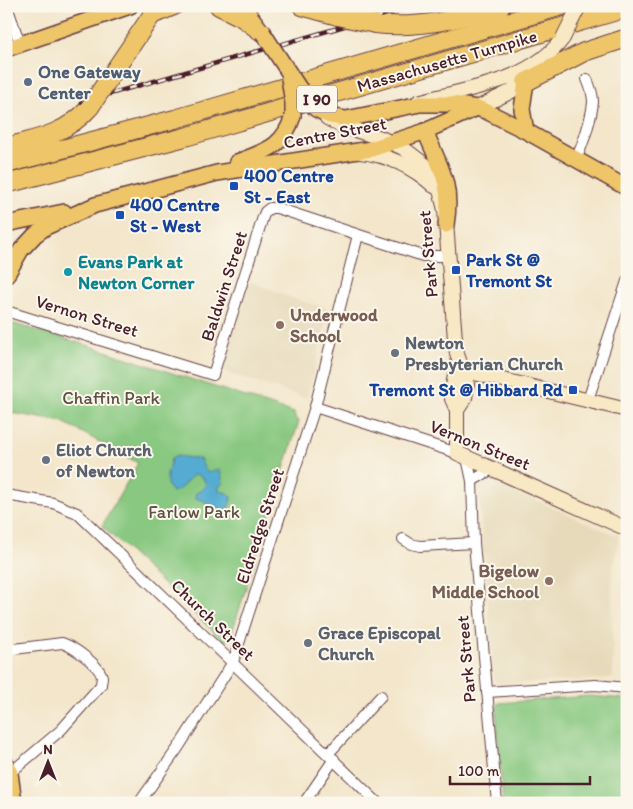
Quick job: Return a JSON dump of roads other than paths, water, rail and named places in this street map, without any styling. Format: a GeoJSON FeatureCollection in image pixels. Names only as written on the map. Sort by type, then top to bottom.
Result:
{"type":"FeatureCollection","features":[{"type":"Feature","properties":{"kind":"highway"},"geometry":{"type":"LineString","coordinates":[[6,147],[43,138],[59,131],[81,117],[90,107],[155,10],[174,6]]}},
{"type":"Feature","properties":{"kind":"highway"},"geometry":{"type":"LineString","coordinates":[[219,6],[241,18],[262,33]]}},
{"type":"Feature","properties":{"kind":"highway"},"geometry":{"type":"LineString","coordinates":[[309,8],[375,24],[402,26],[436,23],[501,6]]}},
{"type":"Feature","properties":{"kind":"highway","name":"Massachusetts Turnpike"},"geometry":{"type":"LineString","coordinates":[[6,164],[167,122],[562,6]]}},
{"type":"Feature","properties":{"kind":"highway","name":"Massachusetts Turnpike"},"geometry":{"type":"LineString","coordinates":[[6,184],[176,140],[627,8]]}},
{"type":"Feature","properties":{"kind":"highway"},"geometry":{"type":"LineString","coordinates":[[526,82],[584,52],[627,38]]}},
{"type":"Feature","properties":{"kind":"main road"},"geometry":{"type":"LineString","coordinates":[[36,38],[104,6]]}},
{"type":"Feature","properties":{"kind":"main road"},"geometry":{"type":"LineString","coordinates":[[13,46],[130,6]]}},
{"type":"Feature","properties":{"kind":"main road"},"geometry":{"type":"LineString","coordinates":[[477,108],[526,82],[550,62],[579,6]]}},
{"type":"Feature","properties":{"kind":"main road"},"geometry":{"type":"LineString","coordinates":[[246,8],[316,109],[330,116],[346,119],[357,118],[508,79],[543,57],[557,46],[563,38]]}},
{"type":"Feature","properties":{"kind":"main road","name":"Centre Street"},"geometry":{"type":"LineString","coordinates":[[196,177],[270,149],[283,138],[293,116],[293,99],[288,71]]}},
{"type":"Feature","properties":{"kind":"main road"},"geometry":{"type":"LineString","coordinates":[[526,82],[522,109],[526,131]]}},
{"type":"Feature","properties":{"kind":"main road"},"geometry":{"type":"LineString","coordinates":[[396,108],[420,104],[477,108],[526,131],[627,188]]}},
{"type":"Feature","properties":{"kind":"main road","name":"Centre Street"},"geometry":{"type":"LineString","coordinates":[[6,276],[21,250],[35,235],[46,227],[95,205],[196,177],[253,166],[356,152],[425,131],[477,108]]}},
{"type":"Feature","properties":{"kind":"main road","name":"Park Street"},"geometry":{"type":"LineString","coordinates":[[316,109],[336,123],[392,142],[408,150],[424,164],[434,178],[441,194],[446,224],[453,326],[457,354],[468,384],[465,398],[457,410],[462,455]]}},
{"type":"Feature","properties":{"kind":"main road"},"geometry":{"type":"LineString","coordinates":[[425,131],[447,187],[449,205],[446,224]]}},
{"type":"Feature","properties":{"kind":"main road","name":"Park Street"},"geometry":{"type":"LineString","coordinates":[[356,152],[378,155],[406,165],[441,194]]}},
{"type":"Feature","properties":{"kind":"main road"},"geometry":{"type":"LineString","coordinates":[[6,224],[95,205]]}},
{"type":"Feature","properties":{"kind":"main road"},"geometry":{"type":"LineString","coordinates":[[462,370],[627,410]]}},
{"type":"Feature","properties":{"kind":"main road","name":"Vernon Street"},"geometry":{"type":"LineString","coordinates":[[462,455],[627,529]]}},
{"type":"Feature","properties":{"kind":"main road"},"geometry":{"type":"LineString","coordinates":[[8,768],[14,803]]}},
{"type":"Feature","properties":{"kind":"street"},"geometry":{"type":"LineString","coordinates":[[7,6],[13,46]]}},
{"type":"Feature","properties":{"kind":"street"},"geometry":{"type":"LineString","coordinates":[[576,159],[582,145],[593,102],[592,90],[587,79]]}},
{"type":"Feature","properties":{"kind":"street","name":"Baldwin Street"},"geometry":{"type":"LineString","coordinates":[[213,375],[267,210],[277,208],[358,235]]}},
{"type":"Feature","properties":{"kind":"street"},"geometry":{"type":"LineString","coordinates":[[358,235],[424,256],[448,256]]}},
{"type":"Feature","properties":{"kind":"street","name":"Eldredge Street"},"geometry":{"type":"LineString","coordinates":[[139,803],[178,748],[233,662],[315,408],[358,235]]}},
{"type":"Feature","properties":{"kind":"street"},"geometry":{"type":"LineString","coordinates":[[588,400],[627,282]]}},
{"type":"Feature","properties":{"kind":"street","name":"Vernon Street"},"geometry":{"type":"LineString","coordinates":[[6,311],[213,375]]}},
{"type":"Feature","properties":{"kind":"street","name":"Vernon Street"},"geometry":{"type":"LineString","coordinates":[[315,408],[462,455]]}},
{"type":"Feature","properties":{"kind":"street","name":"Park Street"},"geometry":{"type":"LineString","coordinates":[[462,455],[472,481],[474,543],[497,803]]}},
{"type":"Feature","properties":{"kind":"street"},"geometry":{"type":"LineString","coordinates":[[472,481],[492,469]]}},
{"type":"Feature","properties":{"kind":"street","name":"Church Street"},"geometry":{"type":"LineString","coordinates":[[6,495],[53,503],[77,513],[378,803]]}},
{"type":"Feature","properties":{"kind":"street"},"geometry":{"type":"LineString","coordinates":[[403,539],[420,546],[474,543]]}},
{"type":"Feature","properties":{"kind":"street"},"geometry":{"type":"LineString","coordinates":[[6,650],[62,643],[69,645],[76,649],[99,671],[102,678],[101,685],[61,730],[8,768]]}},
{"type":"Feature","properties":{"kind":"street"},"geometry":{"type":"LineString","coordinates":[[487,692],[594,685],[627,688]]}},
{"type":"Feature","properties":{"kind":"street"},"geometry":{"type":"LineString","coordinates":[[304,803],[331,756],[381,696]]}},
{"type":"Feature","properties":{"kind":"water"},"geometry":{"type":"Polygon","coordinates":[[[177,456],[200,459],[205,470],[209,473],[214,470],[220,470],[223,482],[219,487],[219,491],[228,493],[232,497],[228,508],[222,510],[214,506],[208,507],[205,501],[195,498],[196,493],[206,485],[204,479],[196,474],[179,489],[172,492],[167,484],[167,476],[171,459],[177,456]]]}},
{"type":"Feature","properties":{"kind":"railway"},"geometry":{"type":"LineString","coordinates":[[82,102],[414,6]]}},
{"type":"Feature","properties":{"kind":"place","name":"One Gateway Center"},"geometry":{"type":"Point","coordinates":[28,82]}},
{"type":"Feature","properties":{"kind":"place","name":"400 Centre St - East"},"geometry":{"type":"Point","coordinates":[234,186]}},
{"type":"Feature","properties":{"kind":"place","name":"400 Centre St - West"},"geometry":{"type":"Point","coordinates":[120,215]}},
{"type":"Feature","properties":{"kind":"place","name":"Park St @ Tremont St"},"geometry":{"type":"Point","coordinates":[456,270]}},
{"type":"Feature","properties":{"kind":"place","name":"Evans Park at Newton Corner"},"geometry":{"type":"Point","coordinates":[68,272]}},
{"type":"Feature","properties":{"kind":"place","name":"Underwood School"},"geometry":{"type":"Point","coordinates":[280,325]}},
{"type":"Feature","properties":{"kind":"place","name":"Newton Presbyterian Church"},"geometry":{"type":"Point","coordinates":[395,353]}},
{"type":"Feature","properties":{"kind":"place","name":"Tremont St @ Hibbard Rd"},"geometry":{"type":"Point","coordinates":[573,390]}},
{"type":"Feature","properties":{"kind":"place","name":"Eliot Church of Newton"},"geometry":{"type":"Point","coordinates":[46,460]}},
{"type":"Feature","properties":{"kind":"place","name":"Bigelow Middle School"},"geometry":{"type":"Point","coordinates":[549,581]}},
{"type":"Feature","properties":{"kind":"place","name":"Grace Episcopal Church"},"geometry":{"type":"Point","coordinates":[308,643]}},
{"type":"Feature","properties":{"kind":"park label","name":"Chaffin Park"},"geometry":{"type":"Point","coordinates":[111,398]}},
{"type":"Feature","properties":{"kind":"park label","name":"Farlow Park"},"geometry":{"type":"Point","coordinates":[194,512]}}]}
